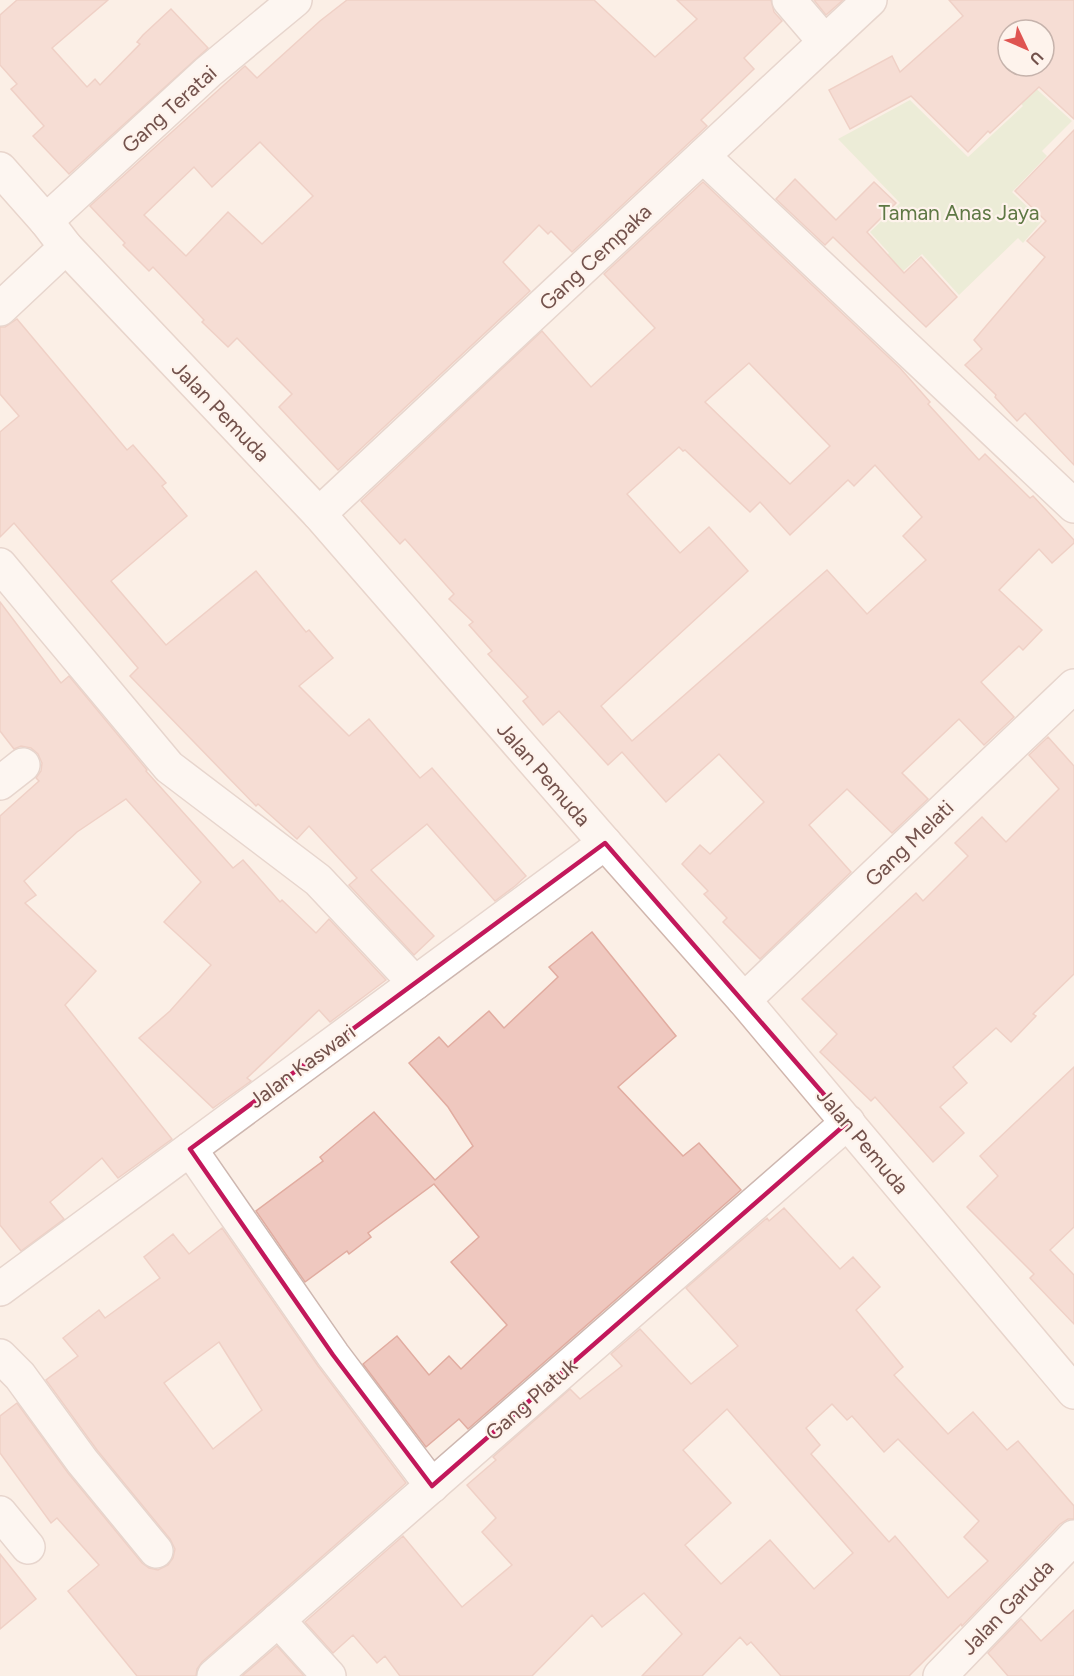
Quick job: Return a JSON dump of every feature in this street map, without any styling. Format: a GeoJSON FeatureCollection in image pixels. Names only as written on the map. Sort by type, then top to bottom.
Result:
{"type":"FeatureCollection","features":[{"type":"Feature","properties":{"kind":"street","name":"Gang Teratai"},"geometry":{"type":"LineString","coordinates":[[46,221],[208,72],[295,0]]}},
{"type":"Feature","properties":{"kind":"street"},"geometry":{"type":"LineString","coordinates":[[789,0],[825,42]]}},
{"type":"Feature","properties":{"kind":"street","name":"Gang Cempaka"},"geometry":{"type":"LineString","coordinates":[[319,514],[870,0]]}},
{"type":"Feature","properties":{"kind":"street"},"geometry":{"type":"LineString","coordinates":[[704,156],[1074,506]]}},
{"type":"Feature","properties":{"kind":"street","name":"Jalan Pemuda"},"geometry":{"type":"LineString","coordinates":[[0,169],[66,247],[319,514],[744,1000],[1074,1392]]}},
{"type":"Feature","properties":{"kind":"street"},"geometry":{"type":"LineString","coordinates":[[0,309],[66,247]]}},
{"type":"Feature","properties":{"kind":"street"},"geometry":{"type":"LineString","coordinates":[[0,565],[169,767],[318,880],[415,983]]}},
{"type":"Feature","properties":{"kind":"street","name":"Gang Melati"},"geometry":{"type":"LineString","coordinates":[[744,1000],[1074,686]]}},
{"type":"Feature","properties":{"kind":"street","name":"Jalan Kaswari"},"geometry":{"type":"LineString","coordinates":[[0,1289],[605,843]]}},
{"type":"Feature","properties":{"kind":"street","name":"Gang Platuk"},"geometry":{"type":"LineString","coordinates":[[214,1676],[848,1122]]}},
{"type":"Feature","properties":{"kind":"street"},"geometry":{"type":"LineString","coordinates":[[190,1149],[333,1354],[432,1486]]}},
{"type":"Feature","properties":{"kind":"street"},"geometry":{"type":"LineString","coordinates":[[0,1356],[20,1376],[82,1461],[156,1551]]}},
{"type":"Feature","properties":{"kind":"street"},"geometry":{"type":"LineString","coordinates":[[0,1514],[28,1547]]}},
{"type":"Feature","properties":{"kind":"street","name":"Jalan Garuda"},"geometry":{"type":"LineString","coordinates":[[940,1676],[1074,1537]]}},
{"type":"Feature","properties":{"kind":"street"},"geometry":{"type":"LineString","coordinates":[[278,1620],[329,1676]]}},
{"type":"Feature","properties":{"kind":"highlighted area"},"geometry":{"type":"Polygon","coordinates":[[[605,843],[848,1122],[432,1486],[333,1355],[190,1149],[605,843]]]}},
{"type":"Feature","properties":{"kind":"green space","name":"Taman Anas Jaya"},"geometry":{"type":"Polygon","coordinates":[[[1031,84],[1072,121],[1042,151],[1047,156],[1012,192],[1042,221],[1023,243],[1018,238],[959,295],[922,254],[900,274],[885,258],[889,253],[870,232],[900,203],[838,139],[910,100],[968,157],[1023,106],[1015,97],[1031,84]]]}},
{"type":"Feature","properties":{"kind":"building"},"geometry":{"type":"Polygon","coordinates":[[[17,0],[108,0],[52,48],[87,87],[95,79],[100,85],[140,44],[137,42],[143,35],[171,9],[208,48],[69,174],[33,136],[44,126],[11,89],[17,84],[0,65],[0,15],[17,0]]]}},
{"type":"Feature","properties":{"kind":"building"},"geometry":{"type":"Polygon","coordinates":[[[347,0],[594,0],[655,57],[697,19],[677,0],[771,0],[774,12],[782,21],[744,58],[754,69],[701,120],[707,126],[572,252],[551,231],[548,234],[539,225],[503,262],[530,291],[338,470],[279,407],[292,394],[237,338],[228,347],[202,322],[204,320],[153,267],[149,271],[123,245],[125,243],[90,206],[245,66],[257,78],[320,21],[347,0]],[[260,142],[212,187],[194,167],[144,215],[186,256],[228,212],[262,244],[313,196],[260,142]]]}},
{"type":"Feature","properties":{"kind":"building"},"geometry":{"type":"Polygon","coordinates":[[[814,0],[843,0],[826,15],[814,0]]]}},
{"type":"Feature","properties":{"kind":"building"},"geometry":{"type":"Polygon","coordinates":[[[949,0],[1074,0],[1074,119],[1039,87],[990,133],[988,131],[968,152],[911,96],[850,129],[829,90],[892,56],[900,72],[963,16],[949,0]]]}},
{"type":"Feature","properties":{"kind":"building"},"geometry":{"type":"Polygon","coordinates":[[[1074,130],[1074,465],[1025,413],[1017,421],[995,397],[996,395],[965,365],[982,349],[974,340],[1045,257],[1027,241],[1046,221],[1015,191],[1074,130]]]}},
{"type":"Feature","properties":{"kind":"building"},"geometry":{"type":"Polygon","coordinates":[[[795,179],[836,220],[874,182],[896,203],[867,232],[904,273],[921,257],[957,297],[926,327],[833,237],[825,245],[776,199],[795,179]]]}},
{"type":"Feature","properties":{"kind":"building"},"geometry":{"type":"Polygon","coordinates":[[[703,182],[900,368],[930,402],[928,404],[979,460],[985,454],[1030,498],[1033,496],[1074,540],[1074,543],[1052,563],[1039,549],[999,590],[1042,630],[1023,650],[1019,646],[981,682],[1014,717],[984,745],[959,719],[902,773],[928,799],[892,833],[847,789],[809,825],[851,872],[760,959],[723,922],[727,918],[704,894],[708,891],[682,864],[700,845],[710,854],[764,802],[719,754],[666,802],[622,752],[608,765],[559,711],[543,725],[523,701],[528,697],[488,654],[492,651],[469,625],[473,622],[449,599],[454,594],[405,539],[400,544],[361,501],[542,331],[591,387],[655,328],[604,274],[703,182]],[[749,363],[705,402],[790,484],[830,446],[749,363]],[[679,447],[627,494],[680,553],[709,527],[748,571],[601,706],[632,741],[827,570],[867,614],[926,560],[903,536],[922,517],[875,465],[854,486],[848,480],[790,535],[760,502],[750,512],[685,450],[679,447]]]}},
{"type":"Feature","properties":{"kind":"building"},"geometry":{"type":"Polygon","coordinates":[[[17,319],[127,450],[133,445],[166,483],[162,486],[187,516],[111,581],[166,645],[256,571],[306,632],[309,630],[333,658],[299,686],[349,736],[369,719],[420,778],[432,768],[526,876],[515,886],[495,901],[427,824],[371,870],[434,936],[414,955],[349,885],[357,878],[309,826],[297,839],[258,804],[256,806],[130,676],[138,668],[14,523],[0,537],[0,432],[19,416],[0,394],[0,327],[5,327],[17,319]]]}},
{"type":"Feature","properties":{"kind":"building"},"geometry":{"type":"Polygon","coordinates":[[[0,602],[61,683],[69,676],[146,771],[233,868],[243,860],[280,902],[282,900],[316,933],[329,919],[386,980],[330,1022],[319,1010],[247,1078],[251,1081],[213,1108],[139,1038],[170,1011],[211,965],[164,922],[201,882],[126,799],[77,832],[24,881],[36,895],[25,903],[96,971],[65,1005],[172,1139],[118,1178],[102,1158],[50,1202],[64,1219],[21,1251],[0,1225],[0,816],[39,781],[36,778],[41,771],[42,763],[38,754],[31,748],[21,746],[14,749],[0,731],[0,602]]]}},
{"type":"Feature","properties":{"kind":"building"},"geometry":{"type":"Polygon","coordinates":[[[1048,737],[1074,766],[1074,974],[1033,1014],[1036,1016],[1011,1042],[996,1028],[953,1067],[967,1083],[940,1107],[964,1133],[933,1162],[875,1097],[871,1101],[820,1052],[837,1034],[802,999],[916,893],[923,901],[968,856],[955,843],[982,817],[1006,842],[1059,789],[1029,755],[1048,737]]]}},
{"type":"Feature","properties":{"kind":"building"},"geometry":{"type":"Polygon","coordinates":[[[592,932],[676,1036],[618,1087],[683,1156],[699,1143],[741,1190],[468,1429],[459,1419],[426,1447],[363,1364],[397,1336],[429,1375],[449,1356],[461,1369],[507,1325],[451,1262],[479,1237],[434,1184],[368,1233],[371,1237],[349,1254],[347,1251],[305,1282],[256,1211],[323,1161],[320,1157],[374,1112],[435,1180],[473,1146],[448,1107],[409,1063],[439,1037],[448,1047],[489,1011],[504,1028],[558,977],[549,967],[592,932]]]}},
{"type":"Feature","properties":{"kind":"building"},"geometry":{"type":"Polygon","coordinates":[[[1074,1067],[1074,1227],[1050,1250],[1074,1275],[1074,1324],[1030,1278],[1034,1274],[967,1207],[998,1176],[980,1156],[1074,1067]]]}},
{"type":"Feature","properties":{"kind":"building"},"geometry":{"type":"Polygon","coordinates":[[[784,1208],[840,1269],[853,1257],[880,1287],[856,1310],[903,1367],[894,1375],[948,1434],[973,1412],[1007,1450],[1018,1441],[1074,1506],[1074,1519],[1068,1519],[1060,1524],[962,1626],[961,1624],[909,1676],[781,1676],[751,1642],[747,1645],[740,1637],[702,1676],[642,1676],[682,1634],[644,1593],[602,1627],[592,1615],[532,1676],[400,1676],[385,1656],[377,1663],[353,1635],[333,1653],[305,1622],[403,1536],[462,1607],[512,1565],[482,1532],[496,1518],[467,1485],[496,1460],[493,1457],[570,1389],[580,1399],[622,1366],[611,1354],[640,1329],[691,1384],[738,1346],[686,1288],[767,1218],[769,1221],[784,1208]],[[832,1404],[806,1428],[820,1445],[811,1454],[889,1542],[895,1536],[948,1598],[988,1561],[964,1537],[979,1521],[898,1439],[884,1452],[852,1416],[847,1420],[832,1404]],[[727,1409],[683,1450],[731,1503],[685,1545],[721,1584],[770,1540],[814,1589],[853,1553],[727,1409]]]}},
{"type":"Feature","properties":{"kind":"building"},"geometry":{"type":"Polygon","coordinates":[[[222,1228],[318,1366],[406,1483],[202,1662],[197,1669],[196,1676],[137,1676],[68,1591],[99,1565],[57,1518],[51,1523],[0,1453],[0,1416],[17,1403],[68,1473],[142,1563],[158,1570],[168,1565],[175,1549],[170,1539],[97,1450],[46,1380],[78,1356],[63,1338],[99,1310],[105,1318],[160,1278],[144,1257],[173,1234],[189,1254],[222,1228]],[[219,1342],[164,1383],[213,1449],[262,1410],[219,1342]]]}},
{"type":"Feature","properties":{"kind":"building"},"geometry":{"type":"Polygon","coordinates":[[[0,1554],[36,1599],[0,1629],[0,1554]]]}},
{"type":"Feature","properties":{"kind":"building"},"geometry":{"type":"Polygon","coordinates":[[[1074,1610],[1074,1676],[1008,1676],[988,1653],[1021,1619],[1041,1641],[1074,1610]]]}},
{"type":"Feature","properties":{"kind":"building"},"geometry":{"type":"Polygon","coordinates":[[[277,1646],[304,1676],[242,1676],[277,1646]]]}}]}
